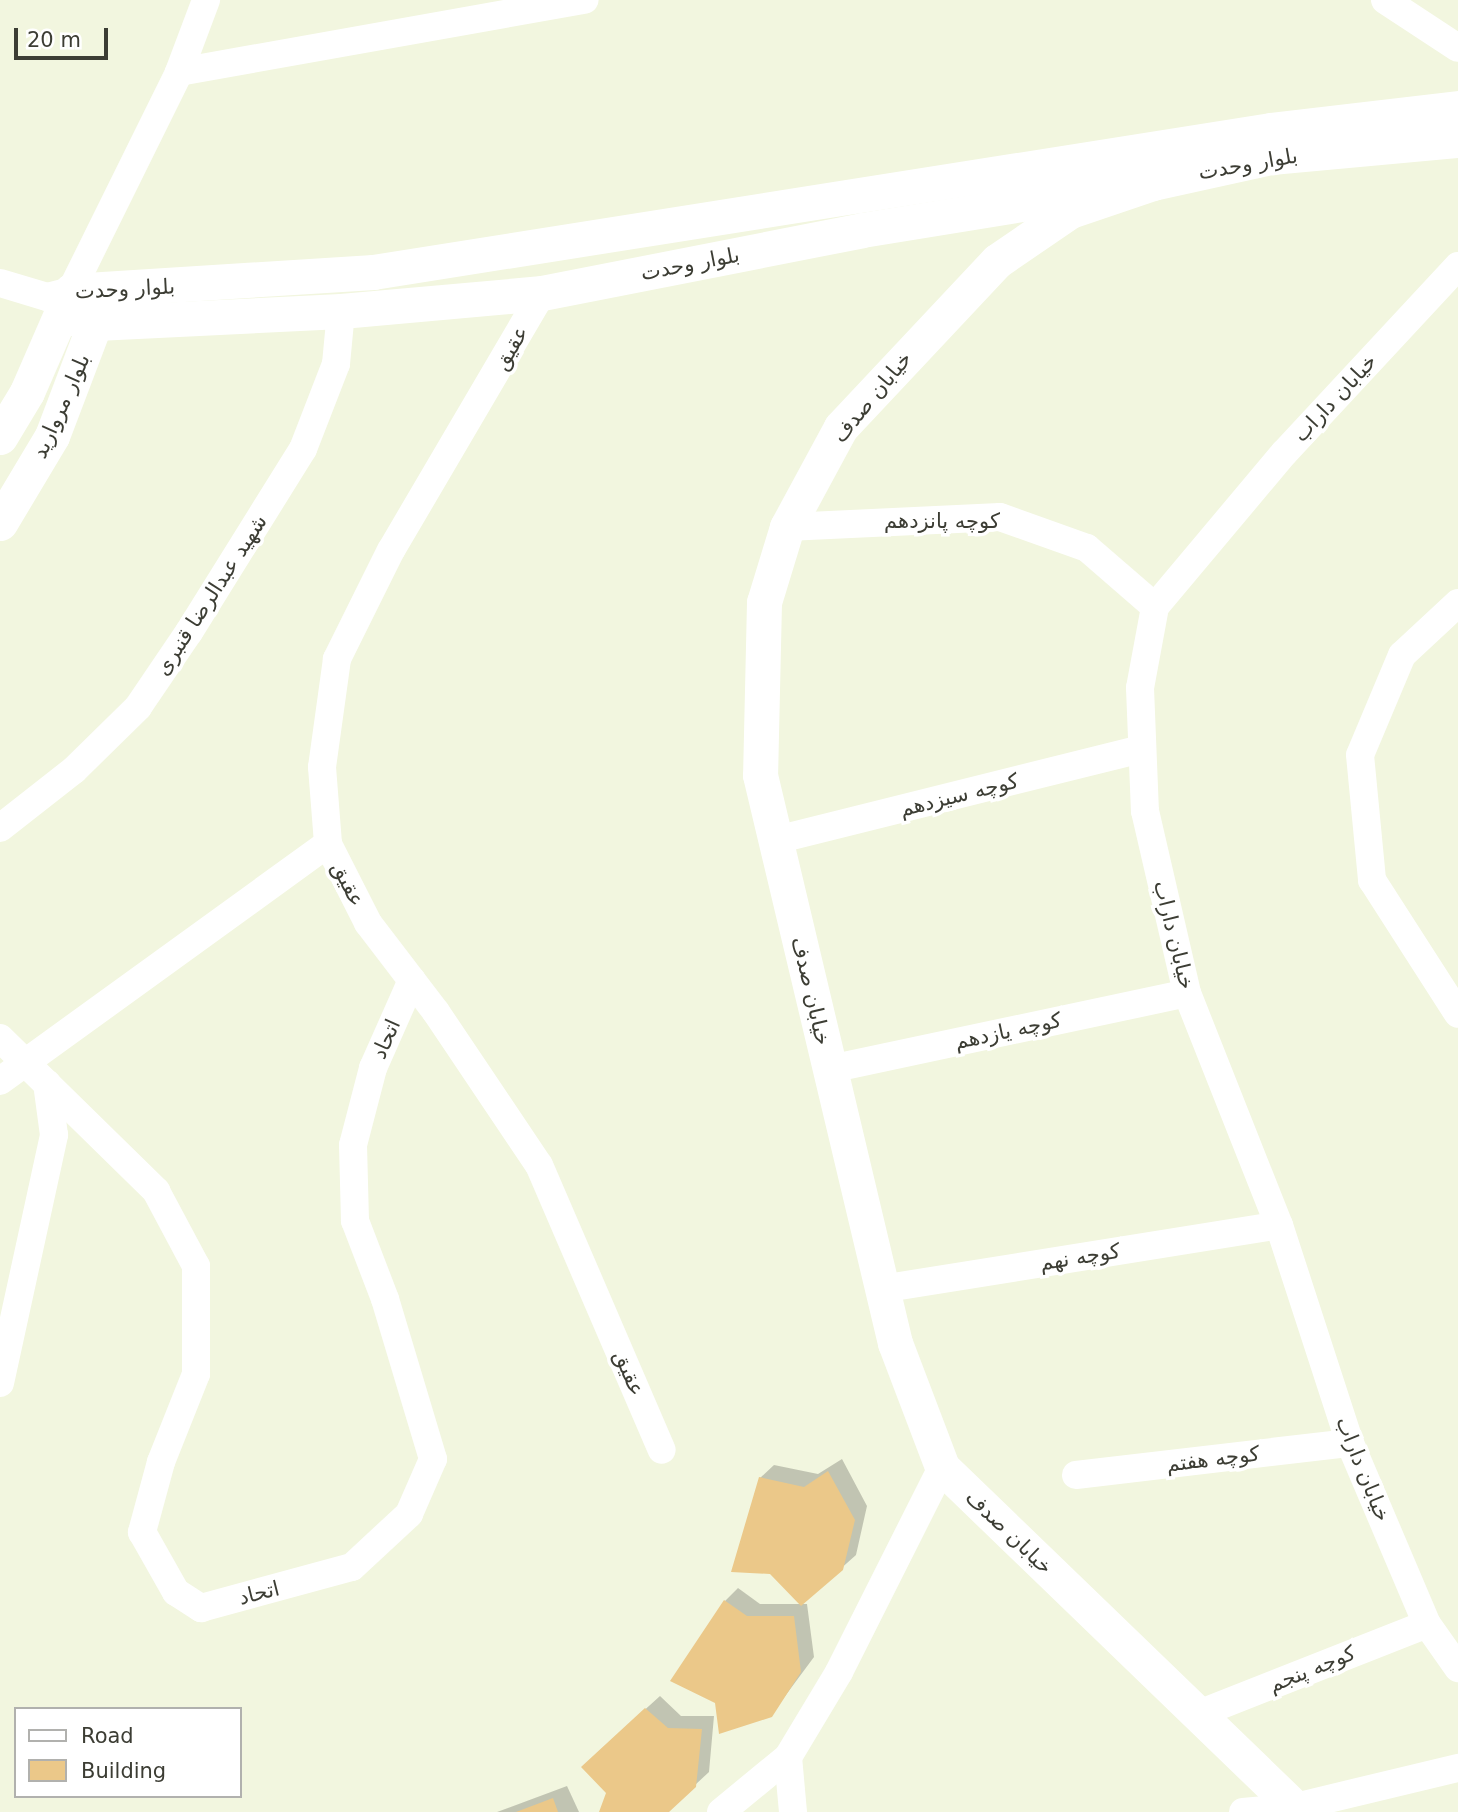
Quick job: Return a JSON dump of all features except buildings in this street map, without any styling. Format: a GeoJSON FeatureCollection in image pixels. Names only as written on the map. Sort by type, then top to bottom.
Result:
{"type":"FeatureCollection","features":[{"type":"Feature","properties":{"kind":"street"},"geometry":{"type":"LineString","coordinates":[[0,283],[77,304],[179,72],[206,0]]}},
{"type":"Feature","properties":{"kind":"street"},"geometry":{"type":"LineString","coordinates":[[179,72],[585,0]]}},
{"type":"Feature","properties":{"kind":"street"},"geometry":{"type":"LineString","coordinates":[[1385,0],[1458,48]]}},
{"type":"Feature","properties":{"kind":"street","name":"بلوار وحدت"},"geometry":{"type":"LineString","coordinates":[[77,304],[373,272],[1271,130],[1458,108]]}},
{"type":"Feature","properties":{"kind":"street","name":"بلوار وحدت"},"geometry":{"type":"LineString","coordinates":[[77,304],[341,311],[542,293],[862,230],[1153,183],[1271,157],[1458,140]]}},
{"type":"Feature","properties":{"kind":"street","name":"خیابان صدف"},"geometry":{"type":"LineString","coordinates":[[1153,183],[1070,211],[997,261],[841,427],[787,527],[764,602],[760,681],[761,775],[895,1343],[942,1467],[1196,1715],[1297,1809]]}},
{"type":"Feature","properties":{"kind":"street","name":"خیابان داراب"},"geometry":{"type":"LineString","coordinates":[[1458,267],[1284,453],[1155,607],[1140,688],[1145,811],[1187,993],[1279,1225],[1350,1443],[1427,1624],[1458,1668]]}},
{"type":"Feature","properties":{"kind":"street","name":"عقیق"},"geometry":{"type":"LineString","coordinates":[[542,293],[391,550],[337,659],[322,767],[328,844],[368,923],[412,980],[540,1165],[662,1450]]}},
{"type":"Feature","properties":{"kind":"street","name":"بلوار مروارید"},"geometry":{"type":"LineString","coordinates":[[0,437],[77,304]]}},
{"type":"Feature","properties":{"kind":"street","name":"بلوار مروارید"},"geometry":{"type":"LineString","coordinates":[[0,523],[52,436],[77,304]]}},
{"type":"Feature","properties":{"kind":"street","name":"شهید عبدالرضا قنبری"},"geometry":{"type":"LineString","coordinates":[[0,828],[75,770],[138,707],[189,632],[303,449],[336,364],[341,311]]}},
{"type":"Feature","properties":{"kind":"street","name":"کوچه پانزدهم"},"geometry":{"type":"LineString","coordinates":[[787,527],[1000,517],[1087,548],[1155,607]]}},
{"type":"Feature","properties":{"kind":"street"},"geometry":{"type":"LineString","coordinates":[[1458,603],[1402,655],[1360,755],[1372,880],[1458,1014]]}},
{"type":"Feature","properties":{"kind":"street","name":"کوچه سیزدهم"},"geometry":{"type":"LineString","coordinates":[[776,841],[1142,749]]}},
{"type":"Feature","properties":{"kind":"street"},"geometry":{"type":"LineString","coordinates":[[0,1081],[328,844]]}},
{"type":"Feature","properties":{"kind":"street","name":"اتحاد"},"geometry":{"type":"LineString","coordinates":[[0,1038],[156,1191],[196,1266],[196,1374],[161,1462],[142,1532],[176,1592],[201,1608],[312,1581],[352,1567],[409,1514],[433,1459],[385,1299],[355,1221],[354,1144],[373,1068],[412,980]]}},
{"type":"Feature","properties":{"kind":"street","name":"کوچه یازدهم"},"geometry":{"type":"LineString","coordinates":[[830,1069],[1187,993]]}},
{"type":"Feature","properties":{"kind":"street"},"geometry":{"type":"LineString","coordinates":[[0,1382],[54,1135],[47,1083]]}},
{"type":"Feature","properties":{"kind":"street","name":"کوچه نهم"},"geometry":{"type":"LineString","coordinates":[[881,1289],[1279,1225]]}},
{"type":"Feature","properties":{"kind":"street","name":"کوچه هفتم"},"geometry":{"type":"LineString","coordinates":[[1076,1475],[1350,1443]]}},
{"type":"Feature","properties":{"kind":"street"},"geometry":{"type":"LineString","coordinates":[[721,1812],[788,1757],[839,1672],[942,1467]]}},
{"type":"Feature","properties":{"kind":"street","name":"کوچه پنجم"},"geometry":{"type":"LineString","coordinates":[[1196,1715],[1427,1624]]}},
{"type":"Feature","properties":{"kind":"street"},"geometry":{"type":"LineString","coordinates":[[788,1757],[793,1812]]}},
{"type":"Feature","properties":{"kind":"street"},"geometry":{"type":"LineString","coordinates":[[1243,1812],[1297,1809],[1458,1769]]}}]}
